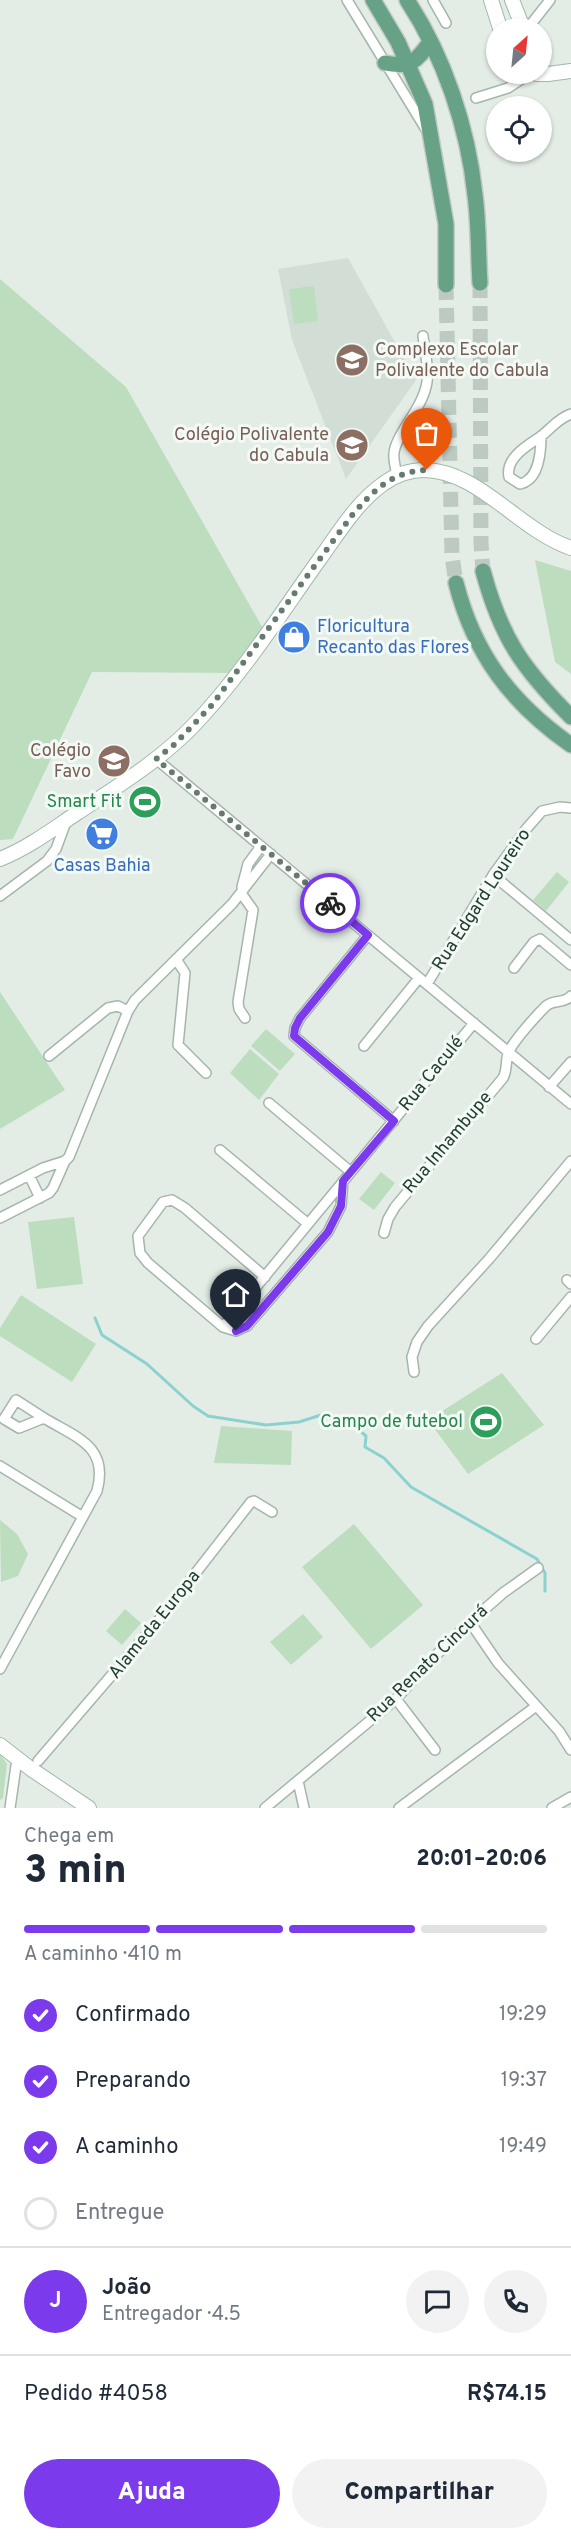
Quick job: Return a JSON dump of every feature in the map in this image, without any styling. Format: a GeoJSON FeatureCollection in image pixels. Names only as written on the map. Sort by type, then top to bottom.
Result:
{"type":"FeatureCollection","features":[{"type":"Feature","properties":{"kind":"main road"},"geometry":{"type":"LineString","coordinates":[[373,0],[409,65],[424,104],[446,224],[446,285]]}},
{"type":"Feature","properties":{"kind":"main road"},"geometry":{"type":"LineString","coordinates":[[407,0],[430,42],[447,82],[464,138],[475,194],[480,283]]}},
{"type":"Feature","properties":{"kind":"main road"},"geometry":{"type":"LineString","coordinates":[[491,0],[497,18]]}},
{"type":"Feature","properties":{"kind":"main road"},"geometry":{"type":"LineString","coordinates":[[512,0],[520,18]]}},
{"type":"Feature","properties":{"kind":"main road"},"geometry":{"type":"LineString","coordinates":[[385,63],[409,65],[417,59],[430,42]]}},
{"type":"Feature","properties":{"kind":"main road"},"geometry":{"type":"LineString","coordinates":[[552,72],[571,71]]}},
{"type":"Feature","properties":{"kind":"main road"},"geometry":{"type":"LineString","coordinates":[[0,859],[27,846],[175,744],[212,705],[353,514],[383,483],[412,471],[427,470],[459,478],[474,486],[535,531],[571,548]]}},
{"type":"Feature","properties":{"kind":"main road"},"geometry":{"type":"LineString","coordinates":[[483,571],[495,610],[517,656],[538,684],[571,717]]}},
{"type":"Feature","properties":{"kind":"main road"},"geometry":{"type":"LineString","coordinates":[[456,583],[473,635],[487,661],[536,719],[571,745]]}},
{"type":"Feature","properties":{"kind":"main road"},"geometry":{"type":"LineString","coordinates":[[0,1745],[17,1760],[89,1808]]}},
{"type":"Feature","properties":{"kind":"street"},"geometry":{"type":"LineString","coordinates":[[347,0],[432,139]]}},
{"type":"Feature","properties":{"kind":"street"},"geometry":{"type":"LineString","coordinates":[[433,0],[446,23]]}},
{"type":"Feature","properties":{"kind":"street"},"geometry":{"type":"LineString","coordinates":[[536,18],[550,0]]}},
{"type":"Feature","properties":{"kind":"street"},"geometry":{"type":"LineString","coordinates":[[476,98],[514,84]]}},
{"type":"Feature","properties":{"kind":"street"},"geometry":{"type":"LineString","coordinates":[[397,476],[393,454],[396,444],[416,413],[427,382],[428,368],[423,336]]}},
{"type":"Feature","properties":{"kind":"street"},"geometry":{"type":"LineString","coordinates":[[541,436],[540,458],[528,480],[520,484],[512,480],[508,472],[516,456],[553,423],[571,414]]}},
{"type":"Feature","properties":{"kind":"street"},"geometry":{"type":"LineString","coordinates":[[156,759],[571,1104]]}},
{"type":"Feature","properties":{"kind":"street","name":"Rua Edgard Loureiro"},"geometry":{"type":"LineString","coordinates":[[364,1046],[423,981],[527,828],[542,811],[560,807],[571,808]]}},
{"type":"Feature","properties":{"kind":"street"},"geometry":{"type":"LineString","coordinates":[[0,896],[47,861],[56,849],[66,820]]}},
{"type":"Feature","properties":{"kind":"street"},"geometry":{"type":"LineString","coordinates":[[245,1018],[239,1009],[238,1002],[253,910],[241,892],[248,864],[261,846]]}},
{"type":"Feature","properties":{"kind":"street"},"geometry":{"type":"LineString","coordinates":[[0,1218],[40,1198],[54,1188],[65,1161],[75,1146],[128,1011],[135,999],[232,904],[271,854]]}},
{"type":"Feature","properties":{"kind":"street"},"geometry":{"type":"LineString","coordinates":[[493,875],[571,939]]}},
{"type":"Feature","properties":{"kind":"street"},"geometry":{"type":"LineString","coordinates":[[368,935],[300,1018],[294,1032],[297,1040],[394,1121]]}},
{"type":"Feature","properties":{"kind":"street"},"geometry":{"type":"LineString","coordinates":[[514,968],[534,942],[540,939],[571,965]]}},
{"type":"Feature","properties":{"kind":"street"},"geometry":{"type":"LineString","coordinates":[[176,959],[185,973],[178,1045],[206,1073]]}},
{"type":"Feature","properties":{"kind":"street"},"geometry":{"type":"LineString","coordinates":[[508,1052],[546,1006],[556,1001],[565,1001],[571,996]]}},
{"type":"Feature","properties":{"kind":"street"},"geometry":{"type":"LineString","coordinates":[[49,1056],[108,1008],[118,1006],[128,1011]]}},
{"type":"Feature","properties":{"kind":"street","name":"Rua Caculé"},"geometry":{"type":"LineString","coordinates":[[223,1327],[474,1023]]}},
{"type":"Feature","properties":{"kind":"street","name":"Rua Inhambupe"},"geometry":{"type":"LineString","coordinates":[[384,1233],[395,1207],[503,1078],[508,1066],[508,1052]]}},
{"type":"Feature","properties":{"kind":"street"},"geometry":{"type":"LineString","coordinates":[[549,1087],[571,1062]]}},
{"type":"Feature","properties":{"kind":"street"},"geometry":{"type":"LineString","coordinates":[[269,1103],[351,1172]]}},
{"type":"Feature","properties":{"kind":"street"},"geometry":{"type":"LineString","coordinates":[[220,1150],[307,1223]]}},
{"type":"Feature","properties":{"kind":"street"},"geometry":{"type":"LineString","coordinates":[[0,1190],[43,1168],[65,1161]]}},
{"type":"Feature","properties":{"kind":"street"},"geometry":{"type":"LineString","coordinates":[[414,1372],[412,1357],[428,1326],[571,1161]]}},
{"type":"Feature","properties":{"kind":"street"},"geometry":{"type":"LineString","coordinates":[[29,1175],[40,1198]]}},
{"type":"Feature","properties":{"kind":"street"},"geometry":{"type":"LineString","coordinates":[[265,1277],[185,1208],[172,1200],[163,1202],[140,1230],[137,1242],[140,1253],[148,1263],[223,1327],[236,1331],[247,1326],[328,1232],[341,1206],[343,1181]]}},
{"type":"Feature","properties":{"kind":"street"},"geometry":{"type":"LineString","coordinates":[[536,1339],[571,1297]]}},
{"type":"Feature","properties":{"kind":"street"},"geometry":{"type":"LineString","coordinates":[[0,1669],[98,1491],[101,1473],[98,1458],[87,1445],[44,1418]]}},
{"type":"Feature","properties":{"kind":"street"},"geometry":{"type":"LineString","coordinates":[[0,1466],[83,1518]]}},
{"type":"Feature","properties":{"kind":"street","name":"Alameda Europa"},"geometry":{"type":"LineString","coordinates":[[38,1761],[159,1620],[251,1502],[254,1501],[272,1512]]}},
{"type":"Feature","properties":{"kind":"street","name":"Rua Renato Cincurá"},"geometry":{"type":"LineString","coordinates":[[266,1808],[396,1699],[429,1662],[470,1622],[503,1593],[538,1568]]}},
{"type":"Feature","properties":{"kind":"street"},"geometry":{"type":"LineString","coordinates":[[470,1622],[498,1663],[535,1707],[559,1731],[571,1750]]}},
{"type":"Feature","properties":{"kind":"street"},"geometry":{"type":"LineString","coordinates":[[396,1699],[435,1750]]}},
{"type":"Feature","properties":{"kind":"street"},"geometry":{"type":"LineString","coordinates":[[399,1808],[535,1707]]}},
{"type":"Feature","properties":{"kind":"street"},"geometry":{"type":"LineString","coordinates":[[10,1808],[17,1760]]}},
{"type":"Feature","properties":{"kind":"street"},"geometry":{"type":"LineString","coordinates":[[298,1780],[304,1808]]}},
{"type":"Feature","properties":{"kind":"street"},"geometry":{"type":"LineString","coordinates":[[552,1808],[571,1797]]}},
{"type":"Feature","properties":{"kind":"shaded area","name":"Complexo Escolar Polivalente do Cabula"},"geometry":{"type":"Polygon","coordinates":[[[348,258],[416,380],[346,479],[292,340],[278,269],[348,258]]]}},
{"type":"Feature","properties":{"kind":"green space"},"geometry":{"type":"Polygon","coordinates":[[[0,279],[126,387],[265,632],[234,673],[92,672],[13,839],[0,840],[0,279]]]}},
{"type":"Feature","properties":{"kind":"green space"},"geometry":{"type":"Polygon","coordinates":[[[314,286],[318,321],[294,324],[289,289],[314,286]]]}},
{"type":"Feature","properties":{"kind":"green space"},"geometry":{"type":"Polygon","coordinates":[[[535,560],[571,571],[571,674],[555,662],[535,560]]]}},
{"type":"Feature","properties":{"kind":"green space"},"geometry":{"type":"Polygon","coordinates":[[[557,872],[569,882],[546,911],[533,900],[557,872]]]}},
{"type":"Feature","properties":{"kind":"green space"},"geometry":{"type":"Polygon","coordinates":[[[0,992],[65,1090],[0,1129],[0,992]]]}},
{"type":"Feature","properties":{"kind":"green space"},"geometry":{"type":"Polygon","coordinates":[[[266,1029],[295,1054],[280,1071],[251,1046],[266,1029]]]}},
{"type":"Feature","properties":{"kind":"green space"},"geometry":{"type":"Polygon","coordinates":[[[250,1049],[279,1074],[259,1100],[230,1073],[250,1049]]]}},
{"type":"Feature","properties":{"kind":"green space"},"geometry":{"type":"Polygon","coordinates":[[[381,1172],[395,1183],[374,1210],[359,1199],[381,1172]]]}},
{"type":"Feature","properties":{"kind":"green space"},"geometry":{"type":"Polygon","coordinates":[[[74,1217],[83,1284],[37,1289],[28,1222],[74,1217]]]}},
{"type":"Feature","properties":{"kind":"green space"},"geometry":{"type":"Polygon","coordinates":[[[21,1295],[96,1344],[72,1382],[0,1336],[0,1328],[21,1295]]]}},
{"type":"Feature","properties":{"kind":"green space","name":"Campo de futebol"},"geometry":{"type":"Polygon","coordinates":[[[502,1373],[544,1425],[468,1474],[428,1420],[502,1373]]]}},
{"type":"Feature","properties":{"kind":"green space"},"geometry":{"type":"Polygon","coordinates":[[[221,1426],[292,1431],[291,1465],[214,1463],[221,1426]]]}},
{"type":"Feature","properties":{"kind":"green space"},"geometry":{"type":"Polygon","coordinates":[[[0,1520],[17,1534],[28,1554],[18,1576],[1,1582],[0,1520]]]}},
{"type":"Feature","properties":{"kind":"green space"},"geometry":{"type":"Polygon","coordinates":[[[354,1524],[423,1605],[371,1649],[302,1567],[354,1524]]]}},
{"type":"Feature","properties":{"kind":"green space"},"geometry":{"type":"Polygon","coordinates":[[[125,1609],[141,1623],[122,1645],[106,1631],[125,1609]]]}},
{"type":"Feature","properties":{"kind":"green space"},"geometry":{"type":"Polygon","coordinates":[[[303,1614],[323,1637],[291,1665],[270,1642],[303,1614]]]}},
{"type":"Feature","properties":{"kind":"green space"},"geometry":{"type":"Polygon","coordinates":[[[0,1754],[7,1764],[3,1798],[0,1800],[0,1754]]]}},
{"type":"Feature","properties":{"kind":"waterway"},"geometry":{"type":"LineString","coordinates":[[95,1318],[102,1335],[147,1364],[193,1406],[208,1416],[266,1425],[299,1422],[321,1415],[335,1419],[345,1418],[366,1436],[365,1447],[384,1458],[411,1487],[537,1559],[545,1573],[545,1591]]}},
{"type":"Feature","properties":{"kind":"tunnel"},"geometry":{"type":"LineString","coordinates":[[480,283],[483,571]]}},
{"type":"Feature","properties":{"kind":"tunnel"},"geometry":{"type":"LineString","coordinates":[[446,285],[452,556],[456,583]]}},
{"type":"Feature","properties":{"kind":"way so far"},"geometry":{"type":"LineString","coordinates":[[330,903],[156,759],[175,744],[212,705],[368,496],[383,483],[397,476],[412,471],[427,470]]}},
{"type":"Feature","properties":{"kind":"place","name":"Complexo Escolar Polivalente do Cabula"},"geometry":{"type":"Point","coordinates":[352,360]}},
{"type":"Feature","properties":{"kind":"place","name":"Colégio Polivalente do Cabula"},"geometry":{"type":"Point","coordinates":[352,445]}},
{"type":"Feature","properties":{"kind":"place","name":"Floricultura Recanto das Flores"},"geometry":{"type":"Point","coordinates":[294,637]}},
{"type":"Feature","properties":{"kind":"place","name":"Colégio Favo"},"geometry":{"type":"Point","coordinates":[114,761]}},
{"type":"Feature","properties":{"kind":"place","name":"Smart Fit"},"geometry":{"type":"Point","coordinates":[145,802]}},
{"type":"Feature","properties":{"kind":"place","name":"Casas Bahia"},"geometry":{"type":"Point","coordinates":[102,834]}},
{"type":"Feature","properties":{"kind":"place","name":"Campo de futebol"},"geometry":{"type":"Point","coordinates":[486,1422]}},
{"type":"Feature","properties":{"kind":"route"},"geometry":{"type":"LineString","coordinates":[[236,1331],[247,1326],[328,1232],[341,1206],[343,1181],[394,1121],[294,1036],[300,1018],[368,935],[330,903]]}}]}
